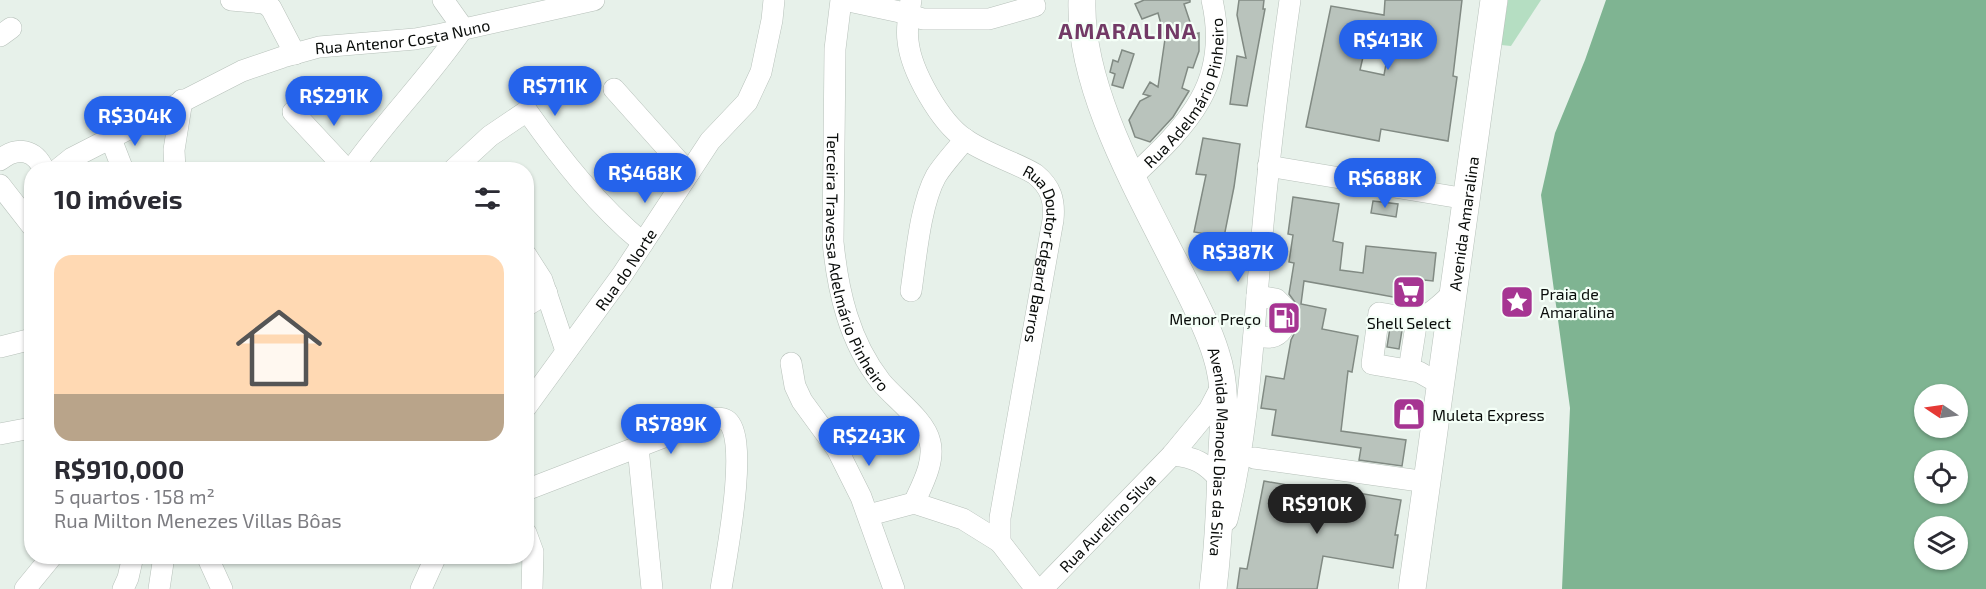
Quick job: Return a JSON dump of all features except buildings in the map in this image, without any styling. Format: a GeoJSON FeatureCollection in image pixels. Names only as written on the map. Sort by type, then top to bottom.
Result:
{"type":"FeatureCollection","features":[{"type":"Feature","properties":{"kind":"main road","name":"Avenida Manoel Dias da Silva"},"geometry":{"type":"LineString","coordinates":[[1082,0],[1085,43],[1101,106],[1203,320],[1217,355],[1223,382],[1221,481],[1214,580]]}},
{"type":"Feature","properties":{"kind":"main road","name":"Avenida Amaralina"},"geometry":{"type":"LineString","coordinates":[[1412,589],[1494,0]]}},
{"type":"Feature","properties":{"kind":"street"},"geometry":{"type":"LineString","coordinates":[[231,0],[264,3],[271,8],[295,54]]}},
{"type":"Feature","properties":{"kind":"street"},"geometry":{"type":"LineString","coordinates":[[355,162],[463,28],[443,0]]}},
{"type":"Feature","properties":{"kind":"street","name":"Rua Antenor Costa Nuno"},"geometry":{"type":"LineString","coordinates":[[67,162],[182,100],[242,71],[295,54],[319,47],[356,42],[415,39],[594,0]]}},
{"type":"Feature","properties":{"kind":"street","name":"Rua do Norte"},"geometry":{"type":"LineString","coordinates":[[534,396],[603,302],[710,141],[747,102],[761,72],[774,0]]}},
{"type":"Feature","properties":{"kind":"street"},"geometry":{"type":"LineString","coordinates":[[843,0],[910,7],[923,19],[989,19],[1035,6]]}},
{"type":"Feature","properties":{"kind":"street","name":"Terceira Travessa Adelmário Pinheiro"},"geometry":{"type":"LineString","coordinates":[[843,0],[835,49],[833,242],[836,271],[842,300],[864,357],[883,384],[917,421],[930,441],[929,466],[914,502]]}},
{"type":"Feature","properties":{"kind":"street","name":"Rua Adelmário Pinheiro"},"geometry":{"type":"LineString","coordinates":[[1133,176],[1188,119],[1200,103],[1215,62],[1218,42],[1212,0]]}},
{"type":"Feature","properties":{"kind":"street"},"geometry":{"type":"LineString","coordinates":[[1214,580],[1240,455],[1254,336],[1268,166],[1290,0]]}},
{"type":"Feature","properties":{"kind":"street","name":"Rua Doutor Edgard Barros"},"geometry":{"type":"LineString","coordinates":[[910,7],[908,43],[918,74],[948,122],[965,139],[1024,168],[1044,181],[1053,198],[1054,208],[1000,518],[1000,542]]}},
{"type":"Feature","properties":{"kind":"street"},"geometry":{"type":"LineString","coordinates":[[614,89],[689,173]]}},
{"type":"Feature","properties":{"kind":"street"},"geometry":{"type":"LineString","coordinates":[[175,162],[174,150],[182,100]]}},
{"type":"Feature","properties":{"kind":"street"},"geometry":{"type":"LineString","coordinates":[[461,162],[490,136],[527,111],[569,167],[613,217],[643,243]]}},
{"type":"Feature","properties":{"kind":"street"},"geometry":{"type":"LineString","coordinates":[[292,112],[341,162]]}},
{"type":"Feature","properties":{"kind":"street"},"geometry":{"type":"LineString","coordinates":[[111,139],[120,162]]}},
{"type":"Feature","properties":{"kind":"street"},"geometry":{"type":"LineString","coordinates":[[911,291],[917,248],[930,189],[943,166],[965,139]]}},
{"type":"Feature","properties":{"kind":"street"},"geometry":{"type":"LineString","coordinates":[[0,160],[8,154],[26,151],[35,155],[39,162]]}},
{"type":"Feature","properties":{"kind":"street"},"geometry":{"type":"LineString","coordinates":[[1268,166],[1467,199]]}},
{"type":"Feature","properties":{"kind":"street"},"geometry":{"type":"LineString","coordinates":[[0,185],[24,216]]}},
{"type":"Feature","properties":{"kind":"street"},"geometry":{"type":"LineString","coordinates":[[534,268],[547,293],[566,351]]}},
{"type":"Feature","properties":{"kind":"street"},"geometry":{"type":"LineString","coordinates":[[534,301],[547,293]]}},
{"type":"Feature","properties":{"kind":"street"},"geometry":{"type":"LineString","coordinates":[[1440,384],[1419,372],[1372,364],[1379,313],[1417,319],[1427,316],[1453,293]]}},
{"type":"Feature","properties":{"kind":"street"},"geometry":{"type":"LineString","coordinates":[[1257,296],[1276,299],[1285,308]]}},
{"type":"Feature","properties":{"kind":"street"},"geometry":{"type":"LineString","coordinates":[[1409,370],[1417,319]]}},
{"type":"Feature","properties":{"kind":"street"},"geometry":{"type":"LineString","coordinates":[[1254,336],[1274,338],[1282,330]]}},
{"type":"Feature","properties":{"kind":"street"},"geometry":{"type":"LineString","coordinates":[[0,347],[24,341]]}},
{"type":"Feature","properties":{"kind":"street"},"geometry":{"type":"LineString","coordinates":[[791,363],[795,386],[802,401],[837,449],[869,514],[894,589]]}},
{"type":"Feature","properties":{"kind":"street","name":"Rua Aurelino Silva"},"geometry":{"type":"LineString","coordinates":[[1042,589],[1172,455],[1209,410],[1223,382]]}},
{"type":"Feature","properties":{"kind":"street"},"geometry":{"type":"LineString","coordinates":[[534,487],[714,419],[725,420],[729,423],[736,443],[737,463],[720,589]]}},
{"type":"Feature","properties":{"kind":"street"},"geometry":{"type":"LineString","coordinates":[[0,434],[24,429]]}},
{"type":"Feature","properties":{"kind":"street"},"geometry":{"type":"LineString","coordinates":[[638,447],[651,589]]}},
{"type":"Feature","properties":{"kind":"street"},"geometry":{"type":"LineString","coordinates":[[1172,455],[1198,459],[1206,464],[1221,481]]}},
{"type":"Feature","properties":{"kind":"street"},"geometry":{"type":"LineString","coordinates":[[1254,458],[1426,482]]}},
{"type":"Feature","properties":{"kind":"street"},"geometry":{"type":"LineString","coordinates":[[869,514],[914,502],[963,519],[1000,542],[1036,589]]}},
{"type":"Feature","properties":{"kind":"street"},"geometry":{"type":"LineString","coordinates":[[25,589],[45,564]]}},
{"type":"Feature","properties":{"kind":"street"},"geometry":{"type":"LineString","coordinates":[[123,589],[131,564]]}},
{"type":"Feature","properties":{"kind":"street"},"geometry":{"type":"LineString","coordinates":[[159,589],[163,564]]}},
{"type":"Feature","properties":{"kind":"street"},"geometry":{"type":"LineString","coordinates":[[211,564],[222,589]]}},
{"type":"Feature","properties":{"kind":"street"},"geometry":{"type":"LineString","coordinates":[[421,589],[432,564]]}},
{"type":"Feature","properties":{"kind":"street"},"geometry":{"type":"LineString","coordinates":[[532,589],[533,564]]}},
{"type":"Feature","properties":{"kind":"shaded area"},"geometry":{"type":"Polygon","coordinates":[[[1508,0],[1541,0],[1511,46],[1501,45],[1508,0]]]}},
{"type":"Feature","properties":{"kind":"shaded area"},"geometry":{"type":"Polygon","coordinates":[[[1606,0],[1986,0],[1986,589],[1562,589],[1570,408],[1541,195],[1555,133],[1585,60],[1606,0]]]}},
{"type":"Feature","properties":{"kind":"place","name":"Shell Select"},"geometry":{"type":"Point","coordinates":[1409,292]}},
{"type":"Feature","properties":{"kind":"place","name":"Praia de Amaralina"},"geometry":{"type":"Point","coordinates":[1517,302]}},
{"type":"Feature","properties":{"kind":"place","name":"Menor Preço"},"geometry":{"type":"Point","coordinates":[1284,318]}},
{"type":"Feature","properties":{"kind":"place","name":"Muleta Express"},"geometry":{"type":"Point","coordinates":[1409,414]}},
{"type":"Feature","properties":{"kind":"district","name":"AMARALINA"},"geometry":{"type":"Point","coordinates":[1128,30]}}]}
